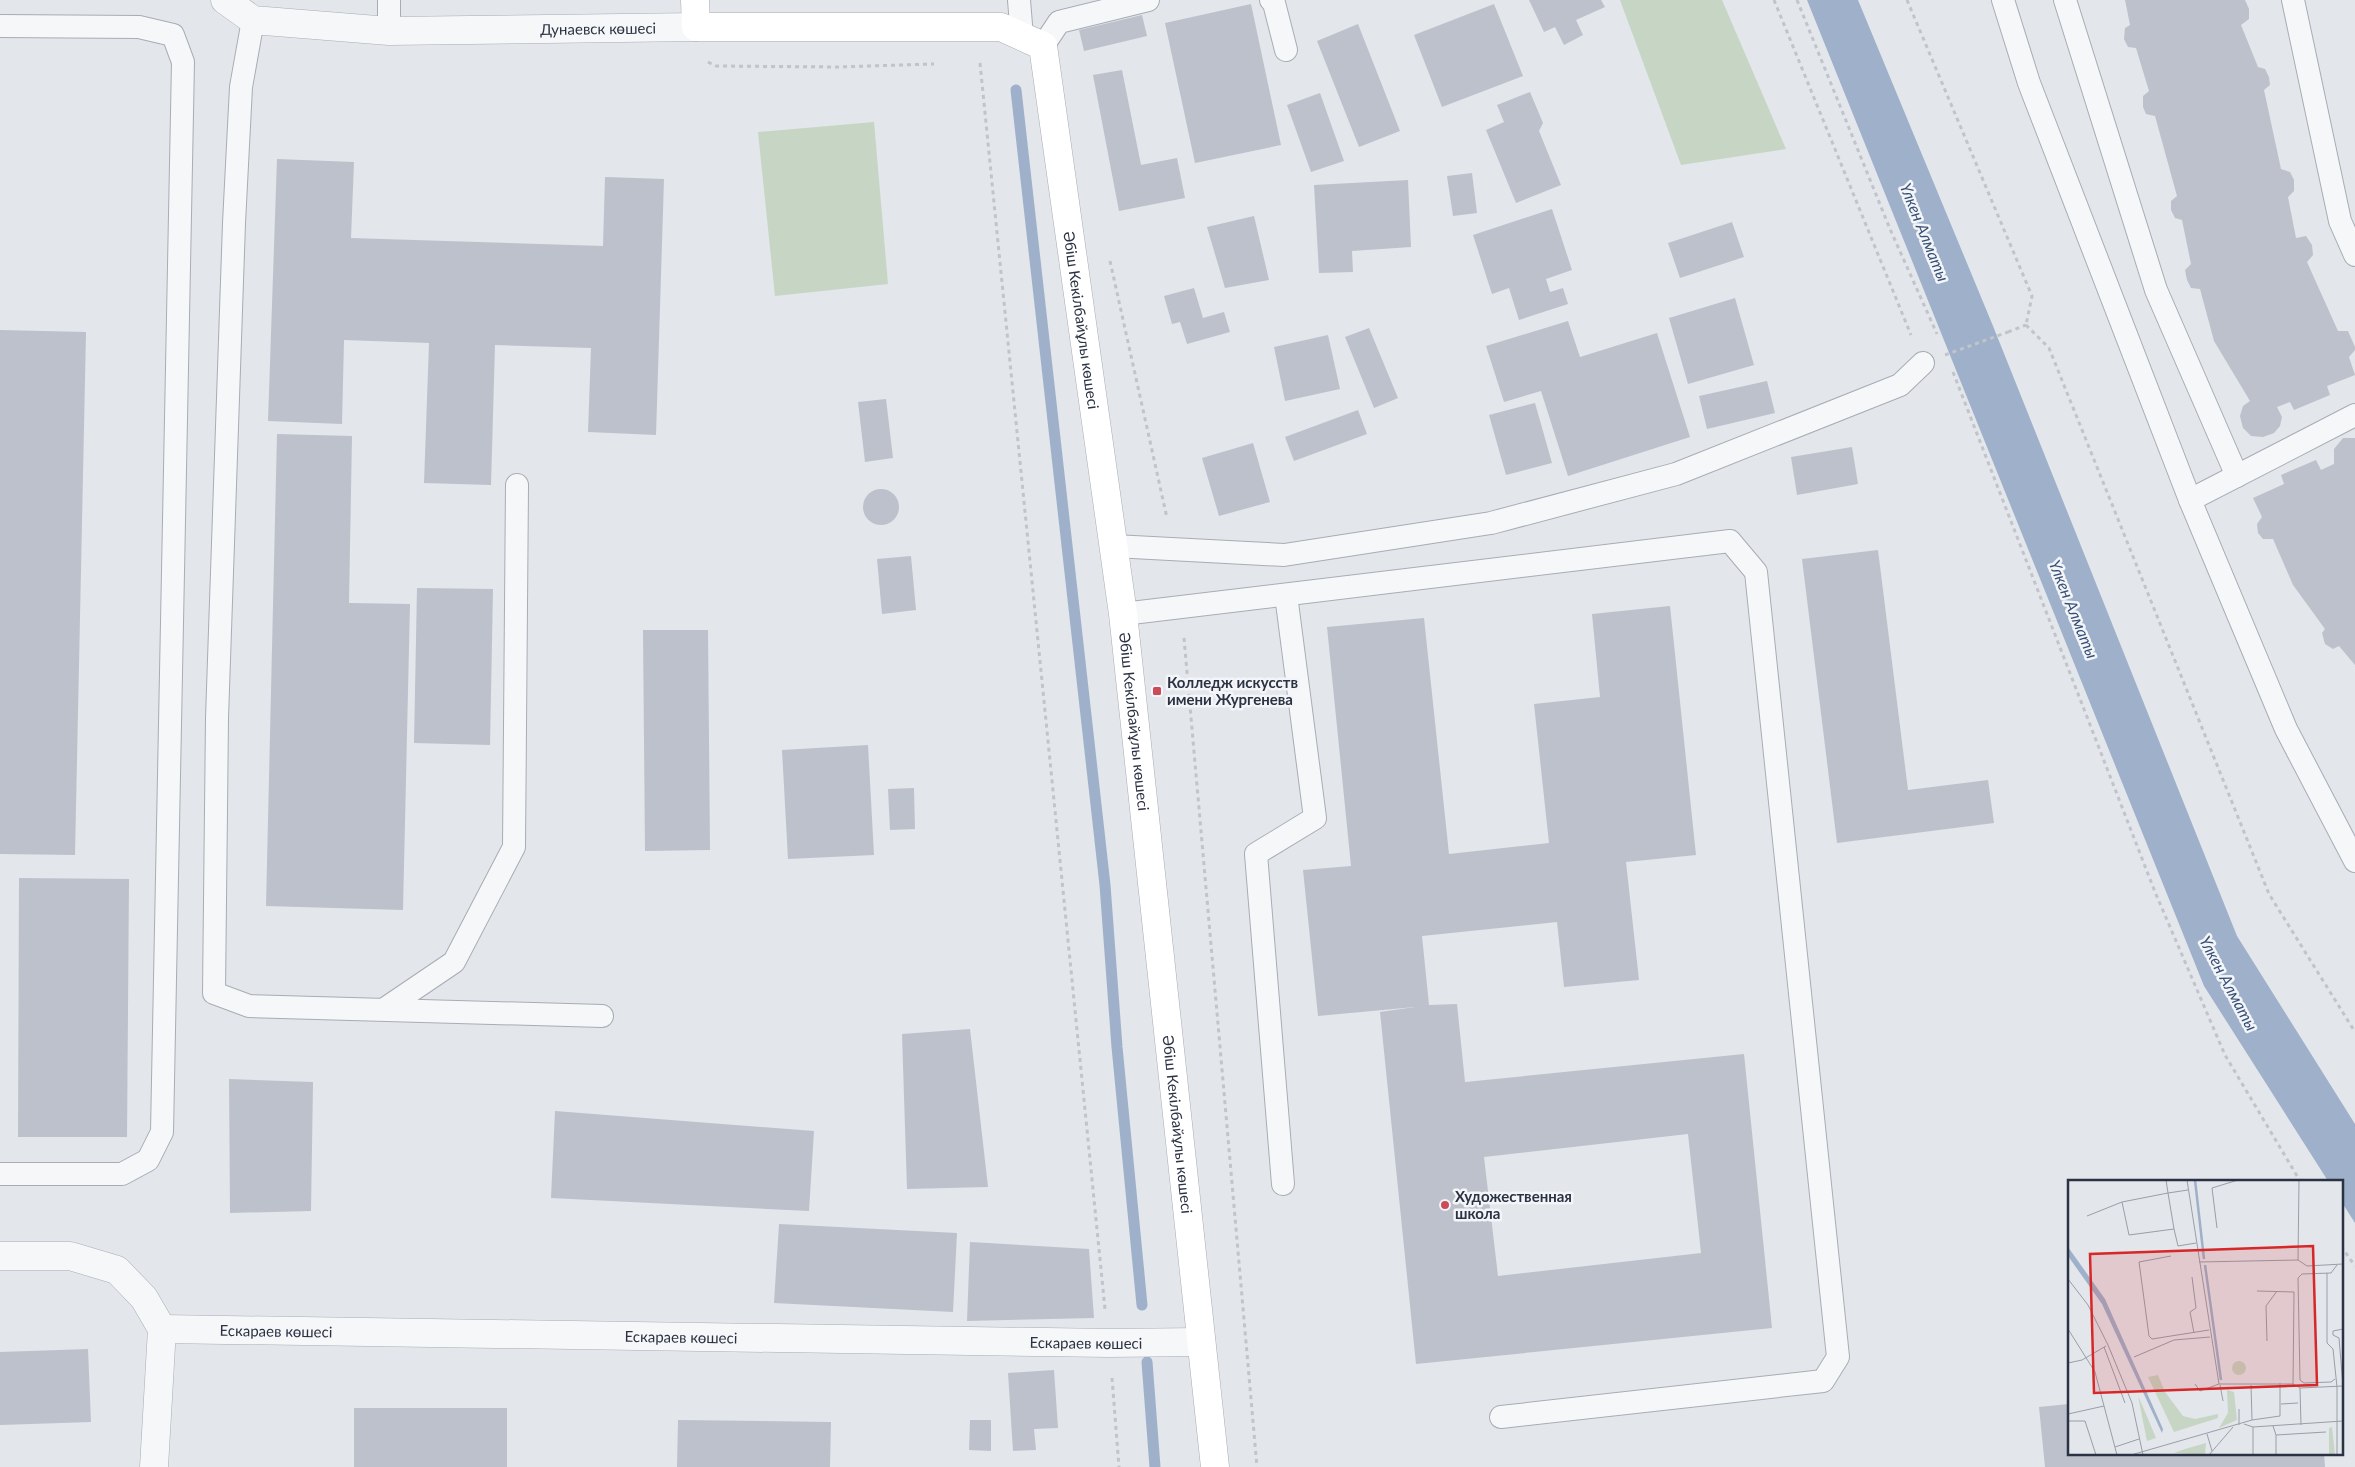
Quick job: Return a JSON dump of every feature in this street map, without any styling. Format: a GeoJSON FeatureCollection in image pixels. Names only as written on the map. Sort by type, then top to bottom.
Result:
{"type":"FeatureCollection","features":[{"type":"Feature","properties":{"kind":"street"},"geometry":{"type":"LineString","coordinates":[[225,0],[253,20]]}},
{"type":"Feature","properties":{"kind":"street"},"geometry":{"type":"LineString","coordinates":[[694,0],[696,27]]}},
{"type":"Feature","properties":{"kind":"street","name":"Дунаевск көшесі"},"geometry":{"type":"LineString","coordinates":[[253,20],[389,31],[696,27],[1001,27],[1032,42]]}},
{"type":"Feature","properties":{"kind":"street","name":"Әбіш Кекілбайұлы көшесі"},"geometry":{"type":"LineString","coordinates":[[1032,42],[1114,546],[1123,614],[1200,1342],[1215,1467]]}},
{"type":"Feature","properties":{"kind":"street"},"geometry":{"type":"LineString","coordinates":[[0,1256],[70,1256],[117,1270],[144,1298],[162,1329],[154,1467]]}},
{"type":"Feature","properties":{"kind":"street","name":"Ескараев көшесі"},"geometry":{"type":"LineString","coordinates":[[162,1329],[1109,1343],[1200,1342]]}},
{"type":"Feature","properties":{"kind":"lane"},"geometry":{"type":"LineString","coordinates":[[389,0],[389,31]]}},
{"type":"Feature","properties":{"kind":"lane"},"geometry":{"type":"LineString","coordinates":[[1019,0],[1032,42],[1059,22],[1148,0]]}},
{"type":"Feature","properties":{"kind":"lane"},"geometry":{"type":"LineString","coordinates":[[1271,0],[1274,3],[1286,50]]}},
{"type":"Feature","properties":{"kind":"lane"},"geometry":{"type":"LineString","coordinates":[[2003,0],[2029,82],[2190,500],[2286,729],[2355,861]]}},
{"type":"Feature","properties":{"kind":"lane"},"geometry":{"type":"LineString","coordinates":[[2065,0],[2156,290],[2236,476]]}},
{"type":"Feature","properties":{"kind":"lane"},"geometry":{"type":"LineString","coordinates":[[2293,0],[2340,221],[2355,255]]}},
{"type":"Feature","properties":{"kind":"lane"},"geometry":{"type":"LineString","coordinates":[[253,20],[242,87],[234,222],[217,718],[214,993],[248,1006],[386,1008],[602,1016]]}},
{"type":"Feature","properties":{"kind":"lane"},"geometry":{"type":"LineString","coordinates":[[0,26],[139,27],[173,35],[183,62],[162,1132],[148,1160],[122,1174],[0,1174]]}},
{"type":"Feature","properties":{"kind":"lane"},"geometry":{"type":"LineString","coordinates":[[1114,546],[1284,555],[1491,523],[1676,474],[1900,385],[1923,364]]}},
{"type":"Feature","properties":{"kind":"lane"},"geometry":{"type":"LineString","coordinates":[[2190,500],[2355,415]]}},
{"type":"Feature","properties":{"kind":"lane"},"geometry":{"type":"LineString","coordinates":[[386,1008],[454,962],[514,847],[517,485]]}},
{"type":"Feature","properties":{"kind":"lane"},"geometry":{"type":"LineString","coordinates":[[1123,614],[1730,541],[1756,572],[1838,1357],[1822,1381],[1501,1417]]}},
{"type":"Feature","properties":{"kind":"lane"},"geometry":{"type":"LineString","coordinates":[[1283,1184],[1256,854],[1315,818],[1286,595]]}},
{"type":"Feature","properties":{"kind":"path"},"geometry":{"type":"LineString","coordinates":[[1774,0],[1923,364],[2026,325]]}},
{"type":"Feature","properties":{"kind":"path"},"geometry":{"type":"LineString","coordinates":[[1797,0],[1890,229],[1938,337]]}},
{"type":"Feature","properties":{"kind":"path"},"geometry":{"type":"LineString","coordinates":[[1907,0],[2032,296],[2026,325]]}},
{"type":"Feature","properties":{"kind":"path"},"geometry":{"type":"LineString","coordinates":[[982,63],[1109,1343],[1119,1467]]}},
{"type":"Feature","properties":{"kind":"path"},"geometry":{"type":"LineString","coordinates":[[1108,252],[1174,550]]}},
{"type":"Feature","properties":{"kind":"path"},"geometry":{"type":"LineString","coordinates":[[2026,325],[2049,348],[2269,894],[2355,1032]]}},
{"type":"Feature","properties":{"kind":"path"},"geometry":{"type":"LineString","coordinates":[[1943,346],[1946,355]]}},
{"type":"Feature","properties":{"kind":"path"},"geometry":{"type":"LineString","coordinates":[[1950,364],[2163,910],[2225,1056],[2299,1180]]}},
{"type":"Feature","properties":{"kind":"path"},"geometry":{"type":"LineString","coordinates":[[1181,607],[1257,1467]]}},
{"type":"Feature","properties":{"kind":"path"},"geometry":{"type":"LineString","coordinates":[[2342,1247],[2355,1266]]}},
{"type":"Feature","properties":{"kind":"green space"},"geometry":{"type":"Polygon","coordinates":[[[1620,0],[1722,0],[1786,149],[1681,165],[1620,0]]]}},
{"type":"Feature","properties":{"kind":"green space"},"geometry":{"type":"Polygon","coordinates":[[[874,122],[888,284],[775,296],[758,132],[874,122]]]}},
{"type":"Feature","properties":{"kind":"water","name":"Үлкен Алматы"},"geometry":{"type":"Polygon","coordinates":[[[1807,0],[1858,0],[1993,326],[2237,936],[2355,1124],[2355,1223],[2342,1203],[2342,1180],[2327,1180],[2204,986],[1807,0]]]}},
{"type":"Feature","properties":{"kind":"building"},"geometry":{"type":"Polygon","coordinates":[[[1529,0],[1601,0],[1605,7],[1576,20],[1583,35],[1564,45],[1555,27],[1544,32],[1529,0]]]}},
{"type":"Feature","properties":{"kind":"building"},"geometry":{"type":"Polygon","coordinates":[[[2125,0],[2245,0],[2249,9],[2249,19],[2241,25],[2258,67],[2265,69],[2269,77],[2270,85],[2264,90],[2281,169],[2290,172],[2294,180],[2294,191],[2288,197],[2296,238],[2306,236],[2312,245],[2313,255],[2307,262],[2338,331],[2348,331],[2355,347],[2355,350],[2349,357],[2355,375],[2327,386],[2330,395],[2294,410],[2290,402],[2277,407],[2282,417],[2280,426],[2274,433],[2263,437],[2251,436],[2243,428],[2240,416],[2243,406],[2250,401],[2214,341],[2200,289],[2191,288],[2187,280],[2185,270],[2191,264],[2182,220],[2175,218],[2171,210],[2171,201],[2177,196],[2155,116],[2146,114],[2143,107],[2143,96],[2149,91],[2136,48],[2128,47],[2124,39],[2125,28],[2130,25],[2125,0]]]}},
{"type":"Feature","properties":{"kind":"building"},"geometry":{"type":"Polygon","coordinates":[[[1251,4],[1281,145],[1195,163],[1165,23],[1251,4]]]}},
{"type":"Feature","properties":{"kind":"building"},"geometry":{"type":"Polygon","coordinates":[[[1494,4],[1523,76],[1442,107],[1414,35],[1494,4]]]}},
{"type":"Feature","properties":{"kind":"building"},"geometry":{"type":"Polygon","coordinates":[[[1142,15],[1147,36],[1084,51],[1079,30],[1142,15]]]}},
{"type":"Feature","properties":{"kind":"building"},"geometry":{"type":"Polygon","coordinates":[[[1358,24],[1400,131],[1359,147],[1317,41],[1358,24]]]}},
{"type":"Feature","properties":{"kind":"building"},"geometry":{"type":"Polygon","coordinates":[[[1122,70],[1141,165],[1177,158],[1185,198],[1119,211],[1093,75],[1122,70]]]}},
{"type":"Feature","properties":{"kind":"building"},"geometry":{"type":"Polygon","coordinates":[[[1530,92],[1543,123],[1539,131],[1561,185],[1516,203],[1486,130],[1504,122],[1497,105],[1530,92]]]}},
{"type":"Feature","properties":{"kind":"building"},"geometry":{"type":"Polygon","coordinates":[[[1320,93],[1344,161],[1311,172],[1287,105],[1320,93]]]}},
{"type":"Feature","properties":{"kind":"building"},"geometry":{"type":"Polygon","coordinates":[[[277,159],[354,162],[351,238],[603,246],[605,177],[664,179],[656,435],[588,432],[591,348],[495,345],[491,485],[424,483],[429,343],[344,340],[342,424],[268,421],[277,159]]]}},
{"type":"Feature","properties":{"kind":"building"},"geometry":{"type":"Polygon","coordinates":[[[1472,173],[1477,213],[1453,216],[1447,176],[1472,173]]]}},
{"type":"Feature","properties":{"kind":"building"},"geometry":{"type":"Polygon","coordinates":[[[1408,180],[1411,247],[1352,251],[1353,272],[1319,273],[1314,185],[1408,180]]]}},
{"type":"Feature","properties":{"kind":"building"},"geometry":{"type":"Polygon","coordinates":[[[1552,209],[1572,270],[1546,279],[1550,292],[1563,288],[1568,304],[1519,320],[1509,288],[1492,294],[1473,235],[1552,209]]]}},
{"type":"Feature","properties":{"kind":"building"},"geometry":{"type":"Polygon","coordinates":[[[1254,216],[1269,280],[1225,288],[1207,227],[1254,216]]]}},
{"type":"Feature","properties":{"kind":"building"},"geometry":{"type":"Polygon","coordinates":[[[1732,222],[1744,257],[1680,278],[1668,243],[1732,222]]]}},
{"type":"Feature","properties":{"kind":"building"},"geometry":{"type":"Polygon","coordinates":[[[1194,288],[1203,318],[1224,312],[1230,332],[1187,344],[1180,322],[1172,324],[1164,296],[1194,288]]]}},
{"type":"Feature","properties":{"kind":"building"},"geometry":{"type":"Polygon","coordinates":[[[1735,298],[1754,365],[1688,384],[1669,318],[1735,298]]]}},
{"type":"Feature","properties":{"kind":"building"},"geometry":{"type":"Polygon","coordinates":[[[1568,321],[1580,357],[1657,333],[1690,437],[1568,476],[1541,391],[1504,402],[1486,346],[1568,321]]]}},
{"type":"Feature","properties":{"kind":"building"},"geometry":{"type":"Polygon","coordinates":[[[1369,328],[1398,398],[1374,408],[1345,337],[1369,328]]]}},
{"type":"Feature","properties":{"kind":"building"},"geometry":{"type":"Polygon","coordinates":[[[0,330],[86,332],[75,855],[0,854],[0,330]]]}},
{"type":"Feature","properties":{"kind":"building"},"geometry":{"type":"Polygon","coordinates":[[[1328,335],[1340,389],[1285,401],[1274,347],[1328,335]]]}},
{"type":"Feature","properties":{"kind":"building"},"geometry":{"type":"Polygon","coordinates":[[[1767,381],[1775,413],[1707,429],[1699,396],[1767,381]]]}},
{"type":"Feature","properties":{"kind":"building"},"geometry":{"type":"Polygon","coordinates":[[[886,399],[893,458],[865,462],[858,402],[886,399]]]}},
{"type":"Feature","properties":{"kind":"building"},"geometry":{"type":"Polygon","coordinates":[[[1535,403],[1552,463],[1506,475],[1489,415],[1535,403]]]}},
{"type":"Feature","properties":{"kind":"building"},"geometry":{"type":"Polygon","coordinates":[[[1358,410],[1367,434],[1294,461],[1285,437],[1358,410]]]}},
{"type":"Feature","properties":{"kind":"building"},"geometry":{"type":"Polygon","coordinates":[[[277,434],[352,436],[349,603],[410,604],[403,910],[266,906],[277,434]]]}},
{"type":"Feature","properties":{"kind":"building"},"geometry":{"type":"Polygon","coordinates":[[[2343,438],[2355,438],[2355,665],[2339,646],[2333,649],[2325,644],[2322,633],[2325,629],[2293,585],[2273,539],[2263,539],[2258,533],[2257,524],[2262,517],[2253,498],[2284,484],[2281,475],[2316,460],[2321,470],[2334,464],[2334,449],[2343,438]]]}},
{"type":"Feature","properties":{"kind":"building"},"geometry":{"type":"Polygon","coordinates":[[[1253,443],[1270,502],[1219,516],[1202,458],[1253,443]]]}},
{"type":"Feature","properties":{"kind":"building"},"geometry":{"type":"Polygon","coordinates":[[[1852,447],[1858,484],[1797,495],[1791,457],[1852,447]]]}},
{"type":"Feature","properties":{"kind":"building"},"geometry":{"type":"Polygon","coordinates":[[[881,489],[888,490],[894,494],[898,500],[898,514],[894,520],[888,524],[881,525],[874,524],[868,520],[864,514],[863,507],[864,500],[868,494],[874,490],[881,489]]]}},
{"type":"Feature","properties":{"kind":"building"},"geometry":{"type":"Polygon","coordinates":[[[1878,550],[1908,790],[1988,780],[1994,823],[1837,843],[1802,559],[1878,550]]]}},
{"type":"Feature","properties":{"kind":"building"},"geometry":{"type":"Polygon","coordinates":[[[911,556],[916,610],[882,614],[877,559],[911,556]]]}},
{"type":"Feature","properties":{"kind":"building"},"geometry":{"type":"Polygon","coordinates":[[[417,588],[493,589],[490,745],[414,743],[417,588]]]}},
{"type":"Feature","properties":{"kind":"building"},"geometry":{"type":"Polygon","coordinates":[[[1670,606],[1696,855],[1626,862],[1639,980],[1564,987],[1557,922],[1422,936],[1429,1005],[1457,1004],[1465,1082],[1744,1054],[1772,1328],[1416,1364],[1380,1012],[1415,1007],[1318,1016],[1303,870],[1351,866],[1327,627],[1424,618],[1449,854],[1549,843],[1534,704],[1600,697],[1592,614],[1670,606]],[[1688,1134],[1484,1157],[1498,1276],[1701,1253],[1688,1134]]]}},
{"type":"Feature","properties":{"kind":"building"},"geometry":{"type":"Polygon","coordinates":[[[643,630],[708,630],[710,850],[645,851],[643,630]]]}},
{"type":"Feature","properties":{"kind":"building"},"geometry":{"type":"Polygon","coordinates":[[[868,745],[874,855],[788,859],[782,750],[868,745]]]}},
{"type":"Feature","properties":{"kind":"building"},"geometry":{"type":"Polygon","coordinates":[[[914,788],[915,829],[890,830],[888,789],[914,788]]]}},
{"type":"Feature","properties":{"kind":"building"},"geometry":{"type":"Polygon","coordinates":[[[19,878],[129,879],[127,1137],[18,1137],[19,878]]]}},
{"type":"Feature","properties":{"kind":"building"},"geometry":{"type":"Polygon","coordinates":[[[970,1029],[988,1187],[907,1189],[902,1034],[970,1029]]]}},
{"type":"Feature","properties":{"kind":"building"},"geometry":{"type":"Polygon","coordinates":[[[229,1079],[313,1082],[311,1211],[230,1213],[229,1079]]]}},
{"type":"Feature","properties":{"kind":"building"},"geometry":{"type":"Polygon","coordinates":[[[555,1111],[814,1131],[809,1211],[551,1198],[555,1111]]]}},
{"type":"Feature","properties":{"kind":"building"},"geometry":{"type":"Polygon","coordinates":[[[779,1224],[957,1233],[953,1312],[774,1303],[779,1224]]]}},
{"type":"Feature","properties":{"kind":"building"},"geometry":{"type":"Polygon","coordinates":[[[970,1242],[1089,1249],[1094,1318],[967,1321],[970,1242]]]}},
{"type":"Feature","properties":{"kind":"building"},"geometry":{"type":"Polygon","coordinates":[[[88,1349],[91,1422],[0,1425],[0,1352],[88,1349]]]}},
{"type":"Feature","properties":{"kind":"building"},"geometry":{"type":"Polygon","coordinates":[[[1054,1370],[1058,1428],[1034,1429],[1036,1450],[1013,1451],[1008,1373],[1054,1370]]]}},
{"type":"Feature","properties":{"kind":"building"},"geometry":{"type":"Polygon","coordinates":[[[2068,1404],[2068,1454],[2324,1454],[2325,1467],[2045,1467],[2039,1407],[2068,1404]]]}},
{"type":"Feature","properties":{"kind":"building"},"geometry":{"type":"Polygon","coordinates":[[[354,1408],[507,1408],[507,1467],[354,1467],[354,1408]]]}},
{"type":"Feature","properties":{"kind":"building"},"geometry":{"type":"Polygon","coordinates":[[[678,1420],[831,1422],[830,1467],[677,1467],[678,1420]]]}},
{"type":"Feature","properties":{"kind":"building"},"geometry":{"type":"Polygon","coordinates":[[[970,1420],[991,1420],[991,1451],[969,1450],[970,1420]]]}},
{"type":"Feature","properties":{"kind":"waterway"},"geometry":{"type":"LineString","coordinates":[[1016,90],[1105,885],[1117,1047],[1142,1305]]}},
{"type":"Feature","properties":{"kind":"waterway"},"geometry":{"type":"LineString","coordinates":[[1147,1362],[1155,1467]]}},
{"type":"Feature","properties":{"kind":"place","name":"Колледж искусств имени Жургенева"},"geometry":{"type":"Point","coordinates":[1157,691]}},
{"type":"Feature","properties":{"kind":"place","name":"Художественная школа"},"geometry":{"type":"Point","coordinates":[1445,1205]}}]}
